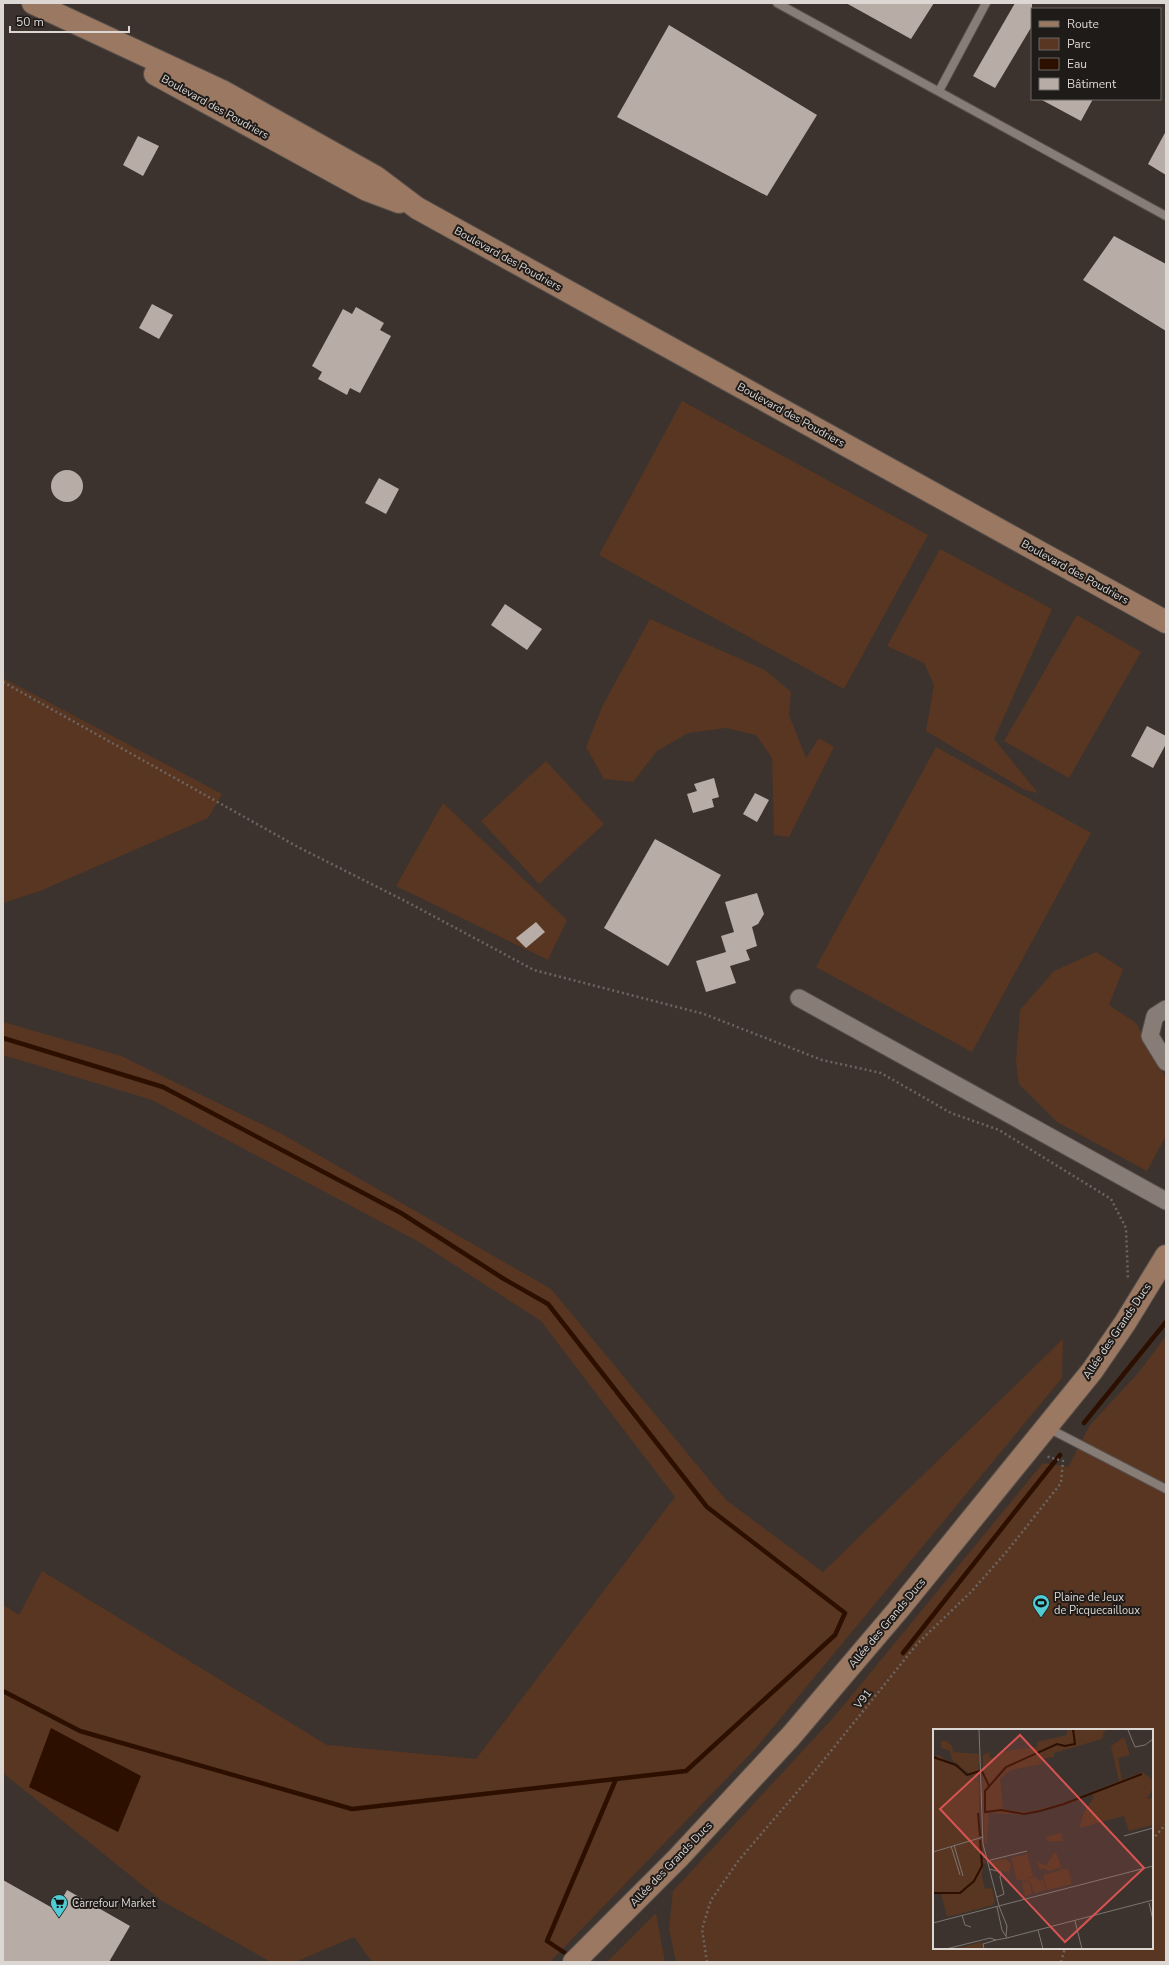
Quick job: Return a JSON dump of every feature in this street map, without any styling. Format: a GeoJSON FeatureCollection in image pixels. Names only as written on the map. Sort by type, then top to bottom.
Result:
{"type":"FeatureCollection","features":[{"type":"Feature","properties":{"kind":"main road","name":"Boulevard des Poudriers"},"geometry":{"type":"LineString","coordinates":[[15,3],[144,68],[367,190],[417,208]]}},
{"type":"Feature","properties":{"kind":"main road","name":"Boulevard des Poudriers"},"geometry":{"type":"LineString","coordinates":[[34,3],[224,92],[376,176],[417,208],[1166,622]]}},
{"type":"Feature","properties":{"kind":"main road","name":"Allée des Grands Ducs"},"geometry":{"type":"LineString","coordinates":[[574,1962],[678,1858],[791,1736],[898,1610],[1038,1450],[1046,1427],[1092,1371],[1125,1323],[1166,1256]]}},
{"type":"Feature","properties":{"kind":"street"},"geometry":{"type":"LineString","coordinates":[[799,998],[1166,1200]]}},
{"type":"Feature","properties":{"kind":"street"},"geometry":{"type":"LineString","coordinates":[[1166,1009],[1155,1016],[1150,1036],[1166,1062]]}},
{"type":"Feature","properties":{"kind":"lane"},"geometry":{"type":"LineString","coordinates":[[777,3],[1166,216]]}},
{"type":"Feature","properties":{"kind":"lane"},"geometry":{"type":"LineString","coordinates":[[939,91],[986,3]]}},
{"type":"Feature","properties":{"kind":"lane"},"geometry":{"type":"LineString","coordinates":[[1046,1427],[1166,1489]]}},
{"type":"Feature","properties":{"kind":"path"},"geometry":{"type":"LineString","coordinates":[[3,682],[298,848],[407,902],[534,970],[704,1014],[822,1060],[881,1073],[951,1113],[999,1130],[1111,1199],[1126,1228],[1128,1279],[1125,1286]]}},
{"type":"Feature","properties":{"kind":"path","name":"V91"},"geometry":{"type":"LineString","coordinates":[[707,1962],[702,1929],[711,1900],[731,1871],[810,1778],[918,1643],[971,1592],[1008,1550],[1061,1483],[1063,1461],[1038,1450]]}},
{"type":"Feature","properties":{"kind":"path"},"geometry":{"type":"LineString","coordinates":[[1153,1839],[1166,1824]]}},
{"type":"Feature","properties":{"kind":"path"},"geometry":{"type":"LineString","coordinates":[[1061,1962],[1065,1949]]}},
{"type":"Feature","properties":{"kind":"green space"},"geometry":{"type":"Polygon","coordinates":[[[682,401],[928,535],[844,689],[599,555],[682,401]]]}},
{"type":"Feature","properties":{"kind":"green space"},"geometry":{"type":"Polygon","coordinates":[[[940,549],[1052,609],[994,739],[1038,793],[1025,790],[926,731],[934,685],[924,663],[887,646],[940,549]]]}},
{"type":"Feature","properties":{"kind":"green space"},"geometry":{"type":"Polygon","coordinates":[[[1077,615],[1141,652],[1069,778],[1004,741],[1077,615]]]}},
{"type":"Feature","properties":{"kind":"green space"},"geometry":{"type":"Polygon","coordinates":[[[650,619],[765,670],[791,692],[789,715],[806,758],[819,738],[834,747],[789,837],[774,835],[772,758],[756,735],[726,728],[688,733],[657,751],[633,782],[604,779],[586,747],[602,707],[650,619]]]}},
{"type":"Feature","properties":{"kind":"green space"},"geometry":{"type":"Polygon","coordinates":[[[3,678],[222,794],[208,818],[40,891],[3,903],[3,678]]]}},
{"type":"Feature","properties":{"kind":"green space"},"geometry":{"type":"Polygon","coordinates":[[[936,747],[1091,833],[972,1052],[816,967],[936,747]]]}},
{"type":"Feature","properties":{"kind":"green space"},"geometry":{"type":"Polygon","coordinates":[[[546,761],[604,824],[539,884],[481,821],[546,761]]]}},
{"type":"Feature","properties":{"kind":"green space"},"geometry":{"type":"Polygon","coordinates":[[[443,803],[567,920],[548,960],[396,886],[443,803]]]}},
{"type":"Feature","properties":{"kind":"green space"},"geometry":{"type":"Polygon","coordinates":[[[1096,952],[1123,969],[1109,1005],[1136,1023],[1166,1077],[1166,1136],[1147,1171],[1057,1122],[1019,1084],[1016,1062],[1020,1010],[1054,971],[1096,952]]]}},
{"type":"Feature","properties":{"kind":"green space"},"geometry":{"type":"Polygon","coordinates":[[[3,1022],[121,1056],[282,1134],[551,1289],[726,1500],[823,1572],[1063,1339],[1062,1378],[755,1749],[550,1962],[372,1962],[354,1937],[295,1962],[271,1962],[162,1901],[3,1773],[3,1605],[19,1615],[42,1571],[327,1745],[476,1759],[675,1497],[541,1321],[419,1242],[152,1100],[3,1055],[3,1022]]]}},
{"type":"Feature","properties":{"kind":"green space","name":"Plaine de Jeux de Picquecailloux"},"geometry":{"type":"Polygon","coordinates":[[[1166,1336],[1166,1962],[676,1962],[669,1929],[673,1891],[834,1717],[1043,1463],[1068,1467],[1090,1425],[1139,1372],[1166,1336]]]}},
{"type":"Feature","properties":{"kind":"green space"},"geometry":{"type":"Polygon","coordinates":[[[656,1913],[665,1962],[607,1962],[656,1913]]]}},
{"type":"Feature","properties":{"kind":"water"},"geometry":{"type":"Polygon","coordinates":[[[51,1728],[141,1776],[118,1832],[29,1787],[51,1728]]]}},
{"type":"Feature","properties":{"kind":"building"},"geometry":{"type":"Polygon","coordinates":[[[846,3],[934,3],[911,39],[846,3]]]}},
{"type":"Feature","properties":{"kind":"building"},"geometry":{"type":"Polygon","coordinates":[[[1015,3],[1032,3],[1031,28],[995,88],[973,76],[1015,3]]]}},
{"type":"Feature","properties":{"kind":"building"},"geometry":{"type":"Polygon","coordinates":[[[669,25],[817,115],[767,196],[617,117],[669,25]]]}},
{"type":"Feature","properties":{"kind":"building"},"geometry":{"type":"Polygon","coordinates":[[[1042,100],[1092,100],[1081,121],[1042,100]]]}},
{"type":"Feature","properties":{"kind":"building"},"geometry":{"type":"Polygon","coordinates":[[[1166,131],[1166,175],[1148,164],[1166,131]]]}},
{"type":"Feature","properties":{"kind":"building"},"geometry":{"type":"Polygon","coordinates":[[[138,136],[159,146],[143,176],[123,165],[138,136]]]}},
{"type":"Feature","properties":{"kind":"building"},"geometry":{"type":"Polygon","coordinates":[[[1114,236],[1166,264],[1166,331],[1083,280],[1114,236]]]}},
{"type":"Feature","properties":{"kind":"building"},"geometry":{"type":"Polygon","coordinates":[[[152,304],[173,315],[159,339],[139,328],[152,304]]]}},
{"type":"Feature","properties":{"kind":"building"},"geometry":{"type":"Polygon","coordinates":[[[356,307],[384,323],[380,330],[391,336],[360,393],[350,388],[347,395],[318,379],[322,372],[312,366],[343,309],[352,314],[356,307]]]}},
{"type":"Feature","properties":{"kind":"building"},"geometry":{"type":"Polygon","coordinates":[[[64,470],[70,470],[80,477],[83,486],[82,492],[76,499],[70,502],[64,502],[54,495],[51,489],[51,483],[58,473],[64,470]]]}},
{"type":"Feature","properties":{"kind":"building"},"geometry":{"type":"Polygon","coordinates":[[[379,478],[399,489],[386,514],[365,503],[379,478]]]}},
{"type":"Feature","properties":{"kind":"building"},"geometry":{"type":"Polygon","coordinates":[[[505,604],[542,629],[527,650],[491,625],[505,604]]]}},
{"type":"Feature","properties":{"kind":"building"},"geometry":{"type":"Polygon","coordinates":[[[1147,726],[1166,736],[1166,744],[1153,768],[1131,756],[1147,726]]]}},
{"type":"Feature","properties":{"kind":"building"},"geometry":{"type":"Polygon","coordinates":[[[714,778],[719,797],[712,799],[714,807],[693,813],[687,794],[697,791],[694,784],[714,778]]]}},
{"type":"Feature","properties":{"kind":"building"},"geometry":{"type":"Polygon","coordinates":[[[755,793],[769,800],[757,822],[743,814],[755,793]]]}},
{"type":"Feature","properties":{"kind":"building"},"geometry":{"type":"Polygon","coordinates":[[[655,839],[721,875],[668,966],[604,928],[655,839]]]}},
{"type":"Feature","properties":{"kind":"building"},"geometry":{"type":"Polygon","coordinates":[[[757,893],[764,914],[758,924],[752,927],[757,946],[746,950],[750,960],[730,966],[736,983],[706,992],[696,961],[726,952],[721,936],[734,932],[725,902],[757,893]]]}},
{"type":"Feature","properties":{"kind":"building"},"geometry":{"type":"Polygon","coordinates":[[[536,922],[545,932],[526,948],[516,938],[536,922]]]}},
{"type":"Feature","properties":{"kind":"building","name":"Carrefour Market"},"geometry":{"type":"Polygon","coordinates":[[[3,1880],[56,1910],[67,1890],[130,1926],[109,1962],[3,1962],[3,1880]]]}},
{"type":"Feature","properties":{"kind":"waterway"},"geometry":{"type":"LineString","coordinates":[[3,1038],[163,1087],[401,1213],[504,1279],[548,1304],[707,1507],[845,1613],[835,1635],[686,1771],[352,1809],[80,1731],[3,1691]]}},
{"type":"Feature","properties":{"kind":"waterway"},"geometry":{"type":"LineString","coordinates":[[1084,1423],[1166,1322]]}},
{"type":"Feature","properties":{"kind":"waterway"},"geometry":{"type":"LineString","coordinates":[[903,1653],[1060,1455]]}},
{"type":"Feature","properties":{"kind":"waterway"},"geometry":{"type":"LineString","coordinates":[[565,1953],[547,1941],[616,1779]]}},
{"type":"Feature","properties":{"kind":"place","name":"Plaine de Jeux de Picquecailloux"},"geometry":{"type":"Point","coordinates":[1041,1618]}},
{"type":"Feature","properties":{"kind":"place","name":"Carrefour Market"},"geometry":{"type":"Point","coordinates":[59,1918]}}]}
